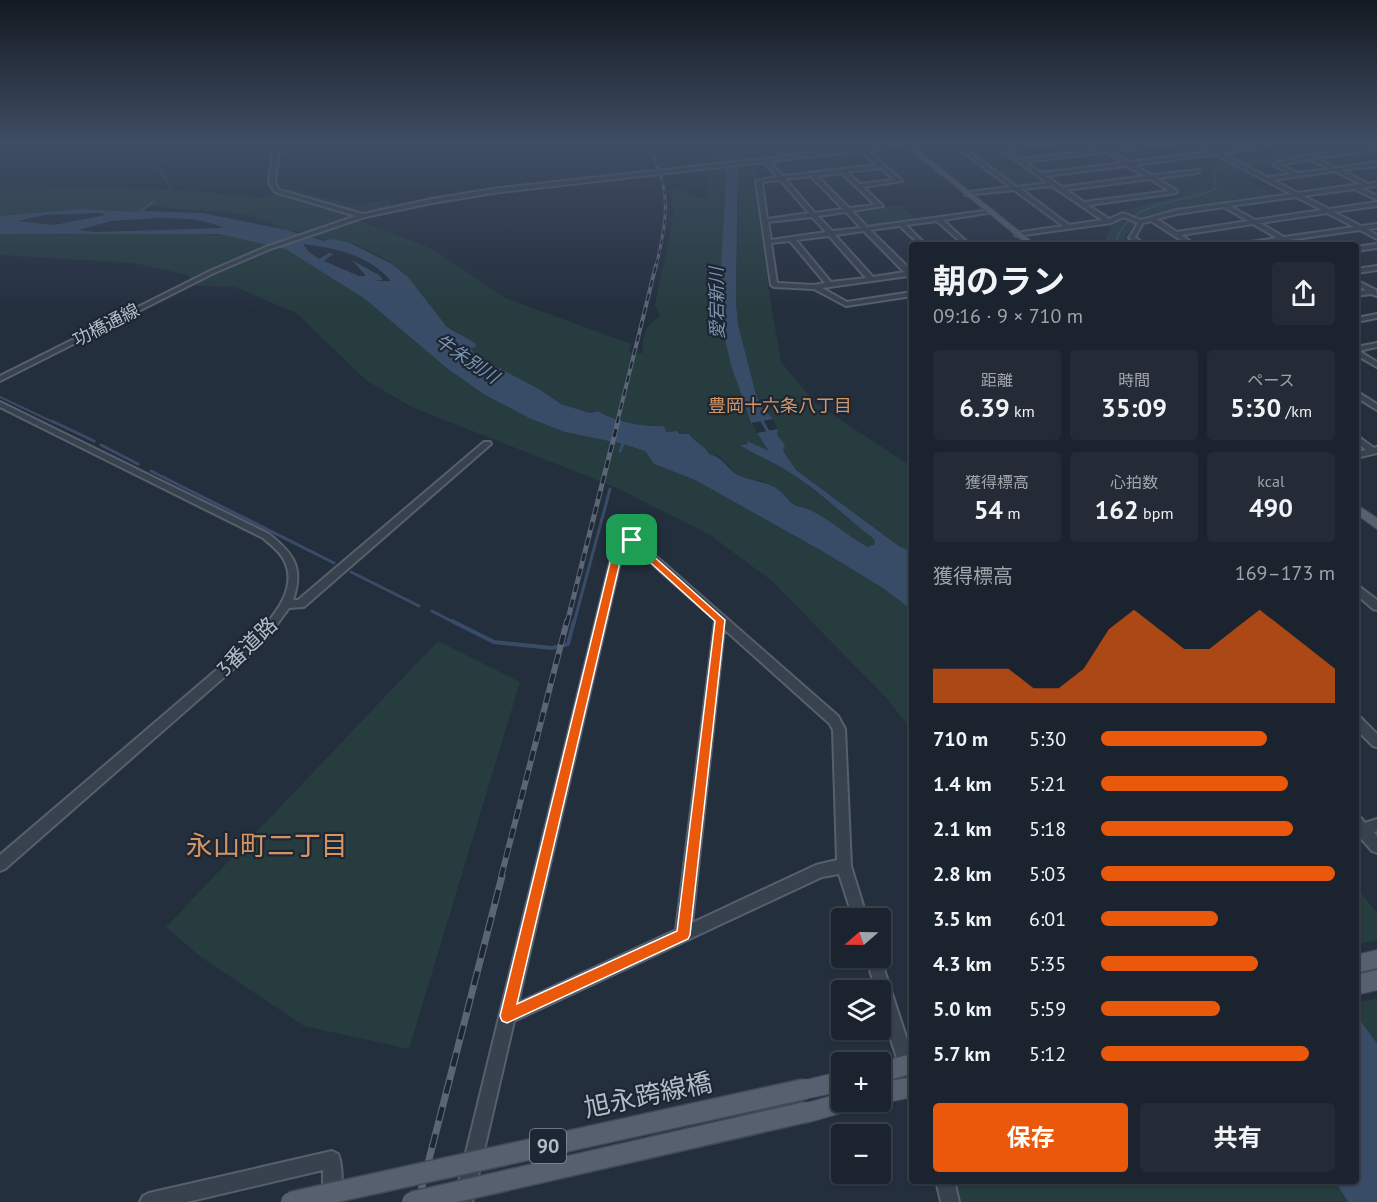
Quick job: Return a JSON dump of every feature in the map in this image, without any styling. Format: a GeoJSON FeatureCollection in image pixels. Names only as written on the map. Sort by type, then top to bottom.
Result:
{"type":"FeatureCollection","features":[{"type":"Feature","properties":{"kind":"main road"},"geometry":{"type":"LineString","coordinates":[[975,199],[1027,242]]}},
{"type":"Feature","properties":{"kind":"main road"},"geometry":{"type":"LineString","coordinates":[[1359,510],[1377,525]]}},
{"type":"Feature","properties":{"kind":"main road"},"geometry":{"type":"LineString","coordinates":[[1359,963],[1377,959]]}},
{"type":"Feature","properties":{"kind":"main road"},"geometry":{"type":"LineString","coordinates":[[1359,984],[1377,980]]}},
{"type":"Feature","properties":{"kind":"main road"},"geometry":{"type":"LineString","coordinates":[[891,1071],[909,1070]]}},
{"type":"Feature","properties":{"kind":"main road","name":"旭永跨線橋"},"geometry":{"type":"LineString","coordinates":[[291,1202],[831,1083]]}},
{"type":"Feature","properties":{"kind":"main road"},"geometry":{"type":"LineString","coordinates":[[891,1092],[909,1088]]}},
{"type":"Feature","properties":{"kind":"main road","name":"90"},"geometry":{"type":"LineString","coordinates":[[412,1202],[831,1106]]}},
{"type":"Feature","properties":{"kind":"street"},"geometry":{"type":"LineString","coordinates":[[305,199],[363,216],[444,199]]}},
{"type":"Feature","properties":{"kind":"street"},"geometry":{"type":"LineString","coordinates":[[761,199],[774,285],[814,287],[909,274]]}},
{"type":"Feature","properties":{"kind":"street"},"geometry":{"type":"LineString","coordinates":[[800,199],[871,279]]}},
{"type":"Feature","properties":{"kind":"street"},"geometry":{"type":"LineString","coordinates":[[837,199],[909,272]]}},
{"type":"Feature","properties":{"kind":"street"},"geometry":{"type":"LineString","coordinates":[[764,221],[880,206],[873,199]]}},
{"type":"Feature","properties":{"kind":"street"},"geometry":{"type":"LineString","coordinates":[[1030,199],[1068,227]]}},
{"type":"Feature","properties":{"kind":"street"},"geometry":{"type":"LineString","coordinates":[[1076,199],[1107,221]]}},
{"type":"Feature","properties":{"kind":"street"},"geometry":{"type":"LineString","coordinates":[[1083,204],[1121,199]]}},
{"type":"Feature","properties":{"kind":"street"},"geometry":{"type":"LineString","coordinates":[[1017,234],[1107,221],[1125,216],[1139,221],[1177,212],[1267,199]]}},
{"type":"Feature","properties":{"kind":"street"},"geometry":{"type":"LineString","coordinates":[[1305,199],[1377,237]]}},
{"type":"Feature","properties":{"kind":"street"},"geometry":{"type":"LineString","coordinates":[[1175,234],[1377,204]]}},
{"type":"Feature","properties":{"kind":"street"},"geometry":{"type":"LineString","coordinates":[[1224,205],[1287,242]]}},
{"type":"Feature","properties":{"kind":"street"},"geometry":{"type":"LineString","coordinates":[[767,242],[991,212]]}},
{"type":"Feature","properties":{"kind":"street","name":"功橋通線"},"geometry":{"type":"LineString","coordinates":[[0,379],[212,272],[268,248],[363,216]]}},
{"type":"Feature","properties":{"kind":"street"},"geometry":{"type":"LineString","coordinates":[[1151,218],[1188,242]]}},
{"type":"Feature","properties":{"kind":"street"},"geometry":{"type":"LineString","coordinates":[[938,219],[964,242]]}},
{"type":"Feature","properties":{"kind":"street"},"geometry":{"type":"LineString","coordinates":[[1138,242],[1132,238],[1139,221]]}},
{"type":"Feature","properties":{"kind":"street"},"geometry":{"type":"LineString","coordinates":[[901,224],[920,242]]}},
{"type":"Feature","properties":{"kind":"street"},"geometry":{"type":"LineString","coordinates":[[1267,242],[1377,226]]}},
{"type":"Feature","properties":{"kind":"street"},"geometry":{"type":"LineString","coordinates":[[791,238],[830,285]]}},
{"type":"Feature","properties":{"kind":"street"},"geometry":{"type":"LineString","coordinates":[[1359,249],[1377,246]]}},
{"type":"Feature","properties":{"kind":"street"},"geometry":{"type":"LineString","coordinates":[[1359,271],[1377,268]]}},
{"type":"Feature","properties":{"kind":"street"},"geometry":{"type":"LineString","coordinates":[[1359,284],[1375,292]]}},
{"type":"Feature","properties":{"kind":"street"},"geometry":{"type":"LineString","coordinates":[[814,287],[846,304],[909,294]]}},
{"type":"Feature","properties":{"kind":"street"},"geometry":{"type":"LineString","coordinates":[[1359,294],[1375,292]]}},
{"type":"Feature","properties":{"kind":"street"},"geometry":{"type":"LineString","coordinates":[[1359,319],[1377,316]]}},
{"type":"Feature","properties":{"kind":"street"},"geometry":{"type":"LineString","coordinates":[[1359,349],[1377,345]]}},
{"type":"Feature","properties":{"kind":"street"},"geometry":{"type":"LineString","coordinates":[[1359,352],[1377,365]]}},
{"type":"Feature","properties":{"kind":"street"},"geometry":{"type":"LineString","coordinates":[[1359,395],[1377,408]]}},
{"type":"Feature","properties":{"kind":"street","name":"3番道路"},"geometry":{"type":"LineString","coordinates":[[0,404],[266,536],[280,545],[289,556],[294,585],[288,604],[260,640],[0,864]]}},
{"type":"Feature","properties":{"kind":"street"},"geometry":{"type":"LineString","coordinates":[[1359,440],[1374,453]]}},
{"type":"Feature","properties":{"kind":"street"},"geometry":{"type":"LineString","coordinates":[[288,604],[300,604],[487,444]]}},
{"type":"Feature","properties":{"kind":"street"},"geometry":{"type":"LineString","coordinates":[[1359,455],[1374,453]]}},
{"type":"Feature","properties":{"kind":"street"},"geometry":{"type":"LineString","coordinates":[[463,1202],[620,542],[632,540],[834,720],[838,729],[844,866],[857,908]]}},
{"type":"Feature","properties":{"kind":"street"},"geometry":{"type":"LineString","coordinates":[[1359,591],[1377,606]]}},
{"type":"Feature","properties":{"kind":"street"},"geometry":{"type":"LineString","coordinates":[[683,935],[720,620]]}},
{"type":"Feature","properties":{"kind":"street"},"geometry":{"type":"LineString","coordinates":[[1359,724],[1377,742]]}},
{"type":"Feature","properties":{"kind":"street"},"geometry":{"type":"LineString","coordinates":[[1359,826],[1377,825]]}},
{"type":"Feature","properties":{"kind":"street"},"geometry":{"type":"LineString","coordinates":[[1359,826],[1377,846]]}},
{"type":"Feature","properties":{"kind":"street"},"geometry":{"type":"LineString","coordinates":[[507,1016],[821,870],[844,866]]}},
{"type":"Feature","properties":{"kind":"street"},"geometry":{"type":"LineString","coordinates":[[877,968],[909,1067]]}},
{"type":"Feature","properties":{"kind":"street"},"geometry":{"type":"LineString","coordinates":[[149,1202],[332,1160],[332,1202]]}},
{"type":"Feature","properties":{"kind":"street"},"geometry":{"type":"LineString","coordinates":[[946,1184],[950,1202]]}},
{"type":"Feature","properties":{"kind":"green space"},"geometry":{"type":"Polygon","coordinates":[[[0,199],[294,199],[351,215],[305,232],[287,230],[251,215],[146,206],[138,212],[79,209],[0,216],[0,199]]]}},
{"type":"Feature","properties":{"kind":"green space"},"geometry":{"type":"Polygon","coordinates":[[[315,199],[331,199],[356,205],[390,199],[392,207],[365,212],[315,199]]]}},
{"type":"Feature","properties":{"kind":"green space"},"geometry":{"type":"Polygon","coordinates":[[[672,199],[725,199],[719,301],[721,322],[743,404],[757,433],[770,452],[748,444],[741,445],[784,468],[812,488],[874,539],[875,544],[868,547],[846,536],[808,508],[799,507],[762,481],[750,480],[736,474],[719,456],[709,454],[705,447],[677,431],[665,432],[664,426],[630,423],[598,411],[590,413],[561,404],[539,389],[473,355],[464,338],[457,331],[448,327],[410,280],[390,262],[351,243],[310,236],[360,221],[433,249],[505,298],[631,344],[629,352],[643,353],[646,331],[660,315],[655,305],[673,218],[672,199]]]}},
{"type":"Feature","properties":{"kind":"green space"},"geometry":{"type":"Polygon","coordinates":[[[739,199],[759,199],[768,287],[781,362],[815,403],[909,465],[909,550],[796,470],[782,451],[777,435],[778,429],[756,394],[738,325],[736,302],[739,199]]]}},
{"type":"Feature","properties":{"kind":"green space"},"geometry":{"type":"Polygon","coordinates":[[[1167,199],[1251,199],[1203,205],[1147,216],[1131,228],[1124,242],[1106,242],[1106,236],[1119,216],[1149,203],[1167,199]]]}},
{"type":"Feature","properties":{"kind":"green space"},"geometry":{"type":"Polygon","coordinates":[[[901,205],[917,220],[868,227],[852,211],[901,205]]]}},
{"type":"Feature","properties":{"kind":"green space"},"geometry":{"type":"Polygon","coordinates":[[[136,232],[220,236],[267,244],[279,243],[365,299],[448,369],[485,395],[531,419],[565,432],[645,451],[654,464],[695,480],[822,551],[884,588],[909,608],[909,727],[890,702],[772,581],[710,535],[617,488],[412,407],[367,381],[296,313],[235,287],[195,286],[188,275],[133,263],[0,255],[0,234],[68,235],[136,232]]]}},
{"type":"Feature","properties":{"kind":"green space"},"geometry":{"type":"Polygon","coordinates":[[[438,641],[520,682],[409,1049],[304,1026],[201,957],[166,927],[438,641]]]}},
{"type":"Feature","properties":{"kind":"green space"},"geometry":{"type":"Polygon","coordinates":[[[1359,891],[1377,913],[1377,940],[1359,944],[1359,891]]]}},
{"type":"Feature","properties":{"kind":"green space"},"geometry":{"type":"Polygon","coordinates":[[[1377,998],[1377,1043],[1359,1019],[1359,1002],[1377,998]]]}},
{"type":"Feature","properties":{"kind":"green space"},"geometry":{"type":"Polygon","coordinates":[[[946,1184],[1337,1184],[1348,1202],[950,1202],[946,1184]]]}},
{"type":"Feature","properties":{"kind":"water"},"geometry":{"type":"Polygon","coordinates":[[[725,199],[737,199],[736,302],[738,325],[760,405],[773,419],[751,423],[731,365],[721,322],[719,301],[725,199]]]}},
{"type":"Feature","properties":{"kind":"water","name":"牛朱別川"},"geometry":{"type":"Polygon","coordinates":[[[152,201],[156,201],[143,211],[202,213],[287,230],[324,241],[331,239],[348,242],[392,264],[408,277],[447,327],[475,343],[476,347],[471,348],[474,355],[539,389],[561,404],[590,413],[598,411],[630,423],[664,426],[666,432],[677,431],[680,434],[689,434],[709,454],[718,458],[738,475],[776,488],[794,504],[818,514],[868,547],[875,544],[874,539],[800,479],[740,445],[748,444],[747,441],[769,451],[757,433],[778,429],[777,435],[785,445],[783,451],[796,470],[899,546],[909,551],[909,608],[883,588],[822,551],[695,480],[654,464],[645,451],[565,432],[531,419],[485,395],[448,369],[365,299],[286,249],[219,234],[0,234],[0,216],[79,209],[138,212],[152,201]],[[99,213],[45,215],[17,221],[54,225],[105,215],[99,213]],[[156,218],[111,221],[78,230],[95,232],[224,228],[199,220],[156,218]],[[303,244],[319,259],[329,253],[333,254],[324,261],[359,276],[366,276],[352,260],[379,275],[383,280],[373,281],[391,281],[372,265],[351,254],[303,244]]]}},
{"type":"Feature","properties":{"kind":"water"},"geometry":{"type":"Polygon","coordinates":[[[1359,1019],[1377,1043],[1377,1202],[1348,1202],[1337,1184],[1359,1184],[1359,1019]]]}},
{"type":"Feature","properties":{"kind":"waterway"},"geometry":{"type":"LineString","coordinates":[[1116,242],[1121,229],[1142,211],[1182,199]]}},
{"type":"Feature","properties":{"kind":"waterway"},"geometry":{"type":"LineString","coordinates":[[0,397],[55,423]]}},
{"type":"Feature","properties":{"kind":"waterway","name":"愛宕新川"},"geometry":{"type":"LineString","coordinates":[[760,417],[762,421]]}},
{"type":"Feature","properties":{"kind":"waterway"},"geometry":{"type":"LineString","coordinates":[[52,421],[94,441]]}},
{"type":"Feature","properties":{"kind":"waterway","name":"愛宕新川"},"geometry":{"type":"LineString","coordinates":[[762,421],[769,433]]}},
{"type":"Feature","properties":{"kind":"waterway"},"geometry":{"type":"LineString","coordinates":[[620,451],[624,441]]}},
{"type":"Feature","properties":{"kind":"waterway"},"geometry":{"type":"LineString","coordinates":[[101,445],[138,464]]}},
{"type":"Feature","properties":{"kind":"waterway"},"geometry":{"type":"LineString","coordinates":[[151,471],[334,563]]}},
{"type":"Feature","properties":{"kind":"waterway"},"geometry":{"type":"LineString","coordinates":[[574,623],[610,489]]}},
{"type":"Feature","properties":{"kind":"waterway"},"geometry":{"type":"LineString","coordinates":[[351,572],[419,606]]}},
{"type":"Feature","properties":{"kind":"waterway"},"geometry":{"type":"LineString","coordinates":[[432,611],[455,623]]}},
{"type":"Feature","properties":{"kind":"waterway"},"geometry":{"type":"LineString","coordinates":[[452,621],[494,642],[552,648],[568,644],[574,621]]}},
{"type":"Feature","properties":{"kind":"railway"},"geometry":{"type":"LineString","coordinates":[[656,266],[665,218],[665,199]]}},
{"type":"Feature","properties":{"kind":"railway"},"geometry":{"type":"LineString","coordinates":[[617,423],[656,265]]}},
{"type":"Feature","properties":{"kind":"railway"},"geometry":{"type":"LineString","coordinates":[[567,623],[618,421]]}},
{"type":"Feature","properties":{"kind":"railway"},"geometry":{"type":"LineString","coordinates":[[501,877],[567,621]]}},
{"type":"Feature","properties":{"kind":"railway"},"geometry":{"type":"LineString","coordinates":[[418,1202],[502,876]]}},
{"type":"Feature","properties":{"kind":"district","name":"豊岡十六条八丁目"},"geometry":{"type":"Point","coordinates":[780,406]}},
{"type":"Feature","properties":{"kind":"district","name":"永山町二丁目"},"geometry":{"type":"Point","coordinates":[267,846]}},
{"type":"Feature","properties":{"kind":"route"},"geometry":{"type":"LineString","coordinates":[[632,540],[720,620],[683,935],[507,1016],[620,542],[632,540]]}}]}
